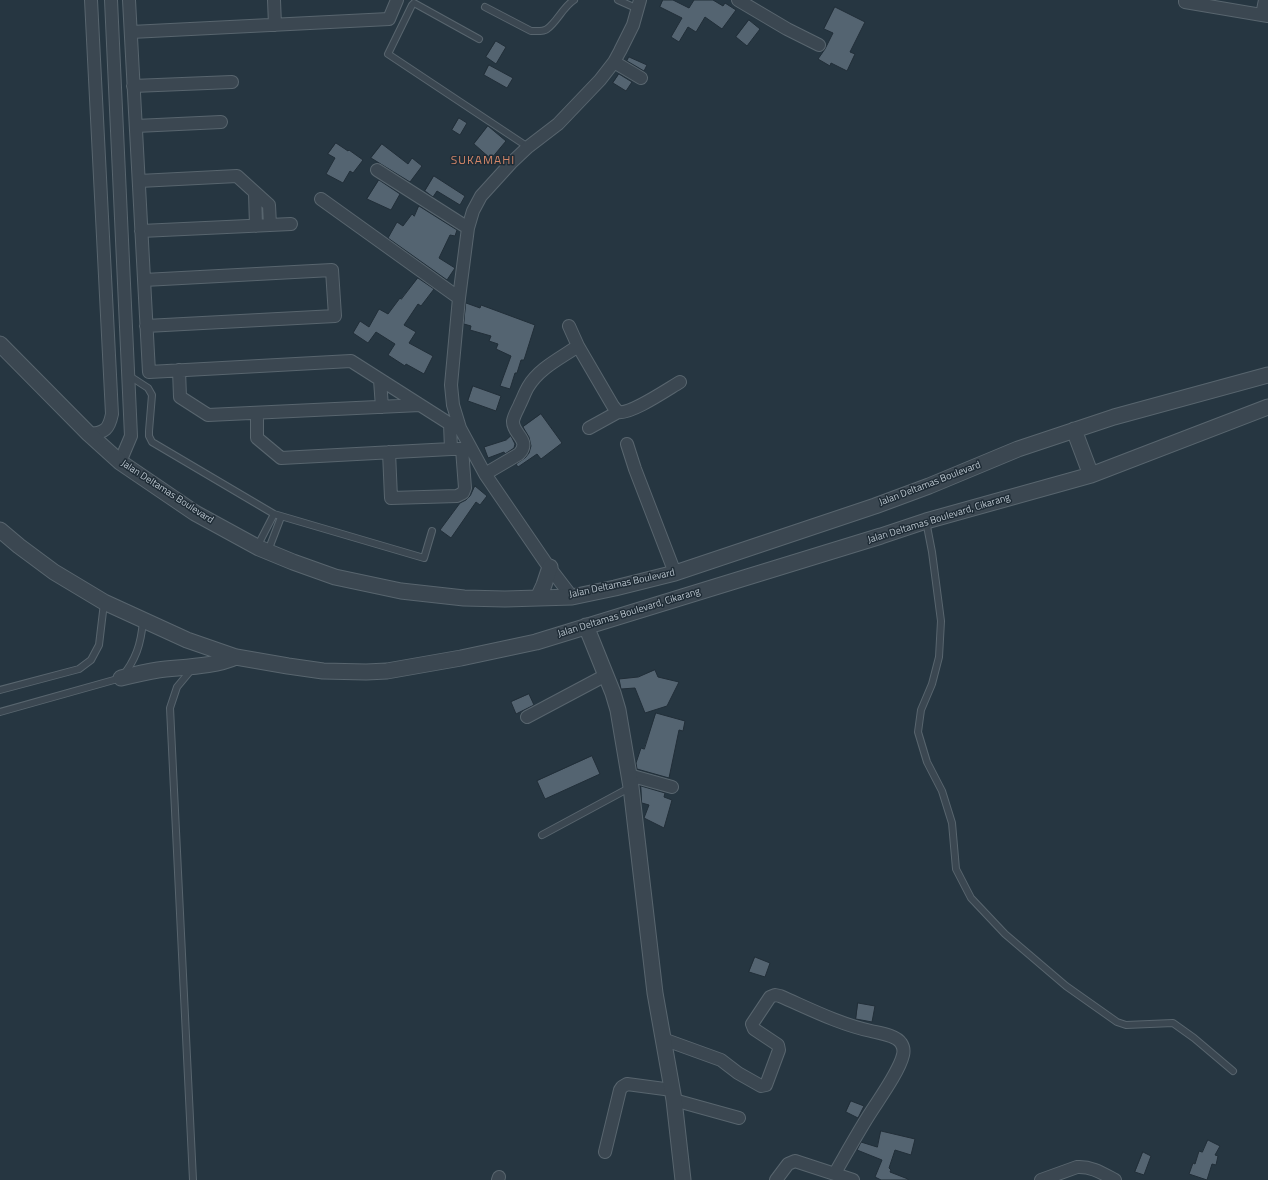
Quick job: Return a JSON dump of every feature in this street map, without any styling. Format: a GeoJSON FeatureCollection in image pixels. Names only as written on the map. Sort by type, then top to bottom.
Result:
{"type":"FeatureCollection","features":[{"type":"Feature","properties":{"kind":"street"},"geometry":{"type":"LineString","coordinates":[[89,434],[101,432],[106,429],[110,424],[112,414],[91,0]]}},
{"type":"Feature","properties":{"kind":"street"},"geometry":{"type":"LineString","coordinates":[[111,0],[131,436],[120,462]]}},
{"type":"Feature","properties":{"kind":"street"},"geometry":{"type":"LineString","coordinates":[[129,0],[149,372],[351,361],[450,424],[451,449]]}},
{"type":"Feature","properties":{"kind":"street"},"geometry":{"type":"LineString","coordinates":[[274,0],[275,25]]}},
{"type":"Feature","properties":{"kind":"street"},"geometry":{"type":"LineString","coordinates":[[130,32],[389,19],[397,0]]}},
{"type":"Feature","properties":{"kind":"street"},"geometry":{"type":"LineString","coordinates":[[738,0],[787,29],[819,45]]}},
{"type":"Feature","properties":{"kind":"street"},"geometry":{"type":"LineString","coordinates":[[1185,0],[1185,2],[1232,5],[1265,15],[1265,0]]}},
{"type":"Feature","properties":{"kind":"street"},"geometry":{"type":"LineString","coordinates":[[572,597],[485,474],[460,428],[453,405],[451,385],[458,298],[468,228],[473,211],[481,196],[511,163],[528,147],[558,124],[580,102],[614,62],[633,25],[639,5]]}},
{"type":"Feature","properties":{"kind":"street"},"geometry":{"type":"LineString","coordinates":[[614,62],[642,78]]}},
{"type":"Feature","properties":{"kind":"street"},"geometry":{"type":"LineString","coordinates":[[134,86],[232,82]]}},
{"type":"Feature","properties":{"kind":"street"},"geometry":{"type":"LineString","coordinates":[[116,106],[135,106]]}},
{"type":"Feature","properties":{"kind":"street"},"geometry":{"type":"LineString","coordinates":[[136,126],[221,122]]}},
{"type":"Feature","properties":{"kind":"street"},"geometry":{"type":"LineString","coordinates":[[377,170],[468,228]]}},
{"type":"Feature","properties":{"kind":"street"},"geometry":{"type":"LineString","coordinates":[[138,181],[237,176],[269,205],[270,225]]}},
{"type":"Feature","properties":{"kind":"street"},"geometry":{"type":"LineString","coordinates":[[255,192],[256,226]]}},
{"type":"Feature","properties":{"kind":"street"},"geometry":{"type":"LineString","coordinates":[[321,199],[458,298]]}},
{"type":"Feature","properties":{"kind":"street"},"geometry":{"type":"LineString","coordinates":[[141,231],[291,224]]}},
{"type":"Feature","properties":{"kind":"street"},"geometry":{"type":"LineString","coordinates":[[103,243],[122,243]]}},
{"type":"Feature","properties":{"kind":"street"},"geometry":{"type":"LineString","coordinates":[[144,280],[332,270],[335,316],[146,326]]}},
{"type":"Feature","properties":{"kind":"street"},"geometry":{"type":"LineString","coordinates":[[569,326],[578,346],[618,412]]}},
{"type":"Feature","properties":{"kind":"street","name":"Jalan Deltamas Boulevard"},"geometry":{"type":"LineString","coordinates":[[0,344],[89,434],[120,462],[195,513],[262,549],[335,577],[400,592],[464,598],[505,599],[572,597],[675,573],[875,506],[929,486],[1018,449],[1074,430],[1114,417],[1268,375]]}},
{"type":"Feature","properties":{"kind":"street"},"geometry":{"type":"LineString","coordinates":[[485,474],[519,454],[522,450],[524,446],[523,441],[514,428],[513,421],[529,386],[547,366],[578,346]]}},
{"type":"Feature","properties":{"kind":"street"},"geometry":{"type":"LineString","coordinates":[[179,370],[180,397],[208,415],[420,405]]}},
{"type":"Feature","properties":{"kind":"street"},"geometry":{"type":"LineString","coordinates":[[380,380],[382,406]]}},
{"type":"Feature","properties":{"kind":"street"},"geometry":{"type":"LineString","coordinates":[[589,428],[618,412],[625,412],[649,401],[680,382]]}},
{"type":"Feature","properties":{"kind":"street","name":"Jalan Deltamas Boulevard, Cikarang"},"geometry":{"type":"LineString","coordinates":[[0,530],[54,572],[104,602],[187,640],[236,656],[288,666],[323,671],[387,671],[461,658],[536,642],[881,536],[926,520],[1090,475],[1268,407]]}},
{"type":"Feature","properties":{"kind":"street"},"geometry":{"type":"LineString","coordinates":[[257,413],[257,438],[281,458],[389,452],[462,449],[465,488],[463,493],[457,496],[391,498],[389,452]]}},
{"type":"Feature","properties":{"kind":"street"},"geometry":{"type":"LineString","coordinates":[[1074,430],[1090,475]]}},
{"type":"Feature","properties":{"kind":"street"},"geometry":{"type":"LineString","coordinates":[[627,444],[635,469],[675,573]]}},
{"type":"Feature","properties":{"kind":"street"},"geometry":{"type":"LineString","coordinates":[[538,598],[544,586],[550,567]]}},
{"type":"Feature","properties":{"kind":"street"},"geometry":{"type":"LineString","coordinates":[[586,626],[606,674],[618,710],[630,781],[650,956],[673,1095],[683,1180]]}},
{"type":"Feature","properties":{"kind":"street"},"geometry":{"type":"LineString","coordinates":[[121,678],[228,660],[236,656]]}},
{"type":"Feature","properties":{"kind":"street"},"geometry":{"type":"LineString","coordinates":[[527,717],[606,674]]}},
{"type":"Feature","properties":{"kind":"street"},"geometry":{"type":"LineString","coordinates":[[630,781],[672,787]]}},
{"type":"Feature","properties":{"kind":"street"},"geometry":{"type":"LineString","coordinates":[[663,1040],[721,1060],[738,1073],[761,1086],[766,1086],[779,1050],[778,1045],[754,1029],[752,1024],[770,997],[773,995],[780,996],[843,1024],[898,1040],[903,1048],[903,1054],[899,1065],[835,1173]]}},
{"type":"Feature","properties":{"kind":"street"},"geometry":{"type":"LineString","coordinates":[[605,1152],[618,1095],[622,1087],[627,1084],[673,1095],[739,1118]]}},
{"type":"Feature","properties":{"kind":"street"},"geometry":{"type":"LineString","coordinates":[[776,1180],[781,1171],[788,1164],[795,1161],[853,1180]]}},
{"type":"Feature","properties":{"kind":"street"},"geometry":{"type":"LineString","coordinates":[[1041,1180],[1077,1167],[1089,1168],[1098,1171],[1115,1180]]}},
{"type":"Feature","properties":{"kind":"lane"},"geometry":{"type":"LineString","coordinates":[[485,7],[532,31],[540,32],[547,29],[574,0]]}},
{"type":"Feature","properties":{"kind":"lane"},"geometry":{"type":"LineString","coordinates":[[618,0],[639,5]]}},
{"type":"Feature","properties":{"kind":"lane"},"geometry":{"type":"LineString","coordinates":[[479,39],[414,3],[388,54],[528,147]]}},
{"type":"Feature","properties":{"kind":"lane"},"geometry":{"type":"LineString","coordinates":[[128,375],[148,388],[152,395],[148,431],[152,442],[274,514],[424,558],[432,531]]}},
{"type":"Feature","properties":{"kind":"lane"},"geometry":{"type":"LineString","coordinates":[[262,549],[274,514]]}},
{"type":"Feature","properties":{"kind":"lane"},"geometry":{"type":"LineString","coordinates":[[262,549],[281,517]]}},
{"type":"Feature","properties":{"kind":"lane"},"geometry":{"type":"LineString","coordinates":[[926,520],[932,552],[941,621],[939,657],[932,684],[921,710],[918,732],[927,762],[942,791],[952,823],[956,869],[971,898],[1005,934],[1059,981],[1117,1022],[1126,1024],[1173,1023],[1194,1038],[1233,1071]]}},
{"type":"Feature","properties":{"kind":"lane"},"geometry":{"type":"LineString","coordinates":[[0,690],[78,669],[91,660],[99,645],[104,602]]}},
{"type":"Feature","properties":{"kind":"lane"},"geometry":{"type":"LineString","coordinates":[[0,712],[121,678],[130,667],[138,648],[143,620]]}},
{"type":"Feature","properties":{"kind":"lane"},"geometry":{"type":"LineString","coordinates":[[194,666],[177,687],[170,708],[194,1180]]}},
{"type":"Feature","properties":{"kind":"lane"},"geometry":{"type":"LineString","coordinates":[[542,835],[630,781]]}},
{"type":"Feature","properties":{"kind":"building"},"geometry":{"type":"Polygon","coordinates":[[[663,0],[673,0],[689,8],[694,0],[713,0],[723,6],[725,3],[736,10],[722,29],[705,17],[696,32],[688,27],[679,42],[671,37],[682,18],[660,7],[663,0]]]}},
{"type":"Feature","properties":{"kind":"building"},"geometry":{"type":"Polygon","coordinates":[[[835,7],[865,22],[850,52],[855,54],[847,71],[831,63],[830,66],[818,59],[833,33],[824,29],[835,7]]]}},
{"type":"Feature","properties":{"kind":"building"},"geometry":{"type":"Polygon","coordinates":[[[749,20],[760,29],[747,46],[736,37],[749,20]]]}},
{"type":"Feature","properties":{"kind":"building"},"geometry":{"type":"Polygon","coordinates":[[[496,41],[506,47],[496,64],[486,57],[496,41]]]}},
{"type":"Feature","properties":{"kind":"building"},"geometry":{"type":"Polygon","coordinates":[[[629,57],[647,65],[644,71],[627,61],[629,57]]]}},
{"type":"Feature","properties":{"kind":"building"},"geometry":{"type":"Polygon","coordinates":[[[489,65],[513,78],[507,88],[484,75],[489,65]]]}},
{"type":"Feature","properties":{"kind":"building"},"geometry":{"type":"Polygon","coordinates":[[[619,74],[632,82],[626,91],[613,83],[619,74]]]}},
{"type":"Feature","properties":{"kind":"building"},"geometry":{"type":"Polygon","coordinates":[[[459,118],[467,123],[460,135],[452,130],[459,118]]]}},
{"type":"Feature","properties":{"kind":"building"},"geometry":{"type":"Polygon","coordinates":[[[488,126],[506,141],[491,159],[474,144],[488,126]]]}},
{"type":"Feature","properties":{"kind":"building"},"geometry":{"type":"Polygon","coordinates":[[[336,143],[363,160],[353,173],[350,171],[343,183],[326,174],[335,158],[328,154],[336,143]]]}},
{"type":"Feature","properties":{"kind":"building"},"geometry":{"type":"Polygon","coordinates":[[[382,144],[408,164],[412,158],[422,166],[410,182],[371,158],[382,144]]]}},
{"type":"Feature","properties":{"kind":"building"},"geometry":{"type":"Polygon","coordinates":[[[434,176],[465,196],[460,205],[437,191],[433,197],[425,191],[434,176]]]}},
{"type":"Feature","properties":{"kind":"building"},"geometry":{"type":"Polygon","coordinates":[[[379,180],[400,194],[391,210],[367,199],[379,180]]]}},
{"type":"Feature","properties":{"kind":"building"},"geometry":{"type":"Polygon","coordinates":[[[419,206],[457,230],[455,236],[450,235],[439,258],[455,268],[447,280],[388,238],[397,222],[403,226],[412,214],[414,216],[419,206]]]}},
{"type":"Feature","properties":{"kind":"building"},"geometry":{"type":"Polygon","coordinates":[[[418,278],[434,289],[421,306],[418,304],[404,325],[416,332],[409,343],[433,356],[424,374],[406,364],[405,366],[388,355],[395,344],[376,332],[368,343],[353,333],[360,321],[369,327],[379,309],[388,314],[418,278]]]}},
{"type":"Feature","properties":{"kind":"building"},"geometry":{"type":"Polygon","coordinates":[[[466,303],[480,308],[481,305],[535,325],[524,360],[521,360],[510,389],[500,386],[511,356],[496,349],[498,344],[489,341],[491,336],[470,330],[471,326],[464,324],[466,303]]]}},
{"type":"Feature","properties":{"kind":"building"},"geometry":{"type":"Polygon","coordinates":[[[473,386],[501,396],[496,411],[468,401],[473,386]]]}},
{"type":"Feature","properties":{"kind":"building"},"geometry":{"type":"Polygon","coordinates":[[[541,414],[562,443],[541,459],[537,454],[518,467],[516,464],[525,458],[529,453],[531,446],[529,437],[523,427],[541,414]]]}},
{"type":"Feature","properties":{"kind":"building"},"geometry":{"type":"Polygon","coordinates":[[[511,436],[515,444],[514,448],[505,454],[504,452],[488,458],[484,447],[506,440],[511,436]]]}},
{"type":"Feature","properties":{"kind":"building"},"geometry":{"type":"Polygon","coordinates":[[[475,486],[487,496],[480,505],[476,502],[451,538],[440,530],[460,503],[470,496],[475,486]]]}},
{"type":"Feature","properties":{"kind":"building"},"geometry":{"type":"Polygon","coordinates":[[[655,670],[658,677],[679,682],[667,706],[645,713],[635,688],[621,689],[619,679],[638,677],[655,670]]]}},
{"type":"Feature","properties":{"kind":"building"},"geometry":{"type":"Polygon","coordinates":[[[529,694],[534,705],[516,714],[511,702],[529,694]]]}},
{"type":"Feature","properties":{"kind":"building"},"geometry":{"type":"Polygon","coordinates":[[[656,713],[685,721],[683,731],[679,730],[669,778],[637,769],[636,763],[641,748],[644,749],[656,713]]]}},
{"type":"Feature","properties":{"kind":"building"},"geometry":{"type":"Polygon","coordinates":[[[592,756],[600,774],[545,799],[537,781],[592,756]]]}},
{"type":"Feature","properties":{"kind":"building"},"geometry":{"type":"Polygon","coordinates":[[[641,786],[665,793],[664,797],[672,800],[664,828],[644,818],[649,805],[642,803],[641,786]]]}},
{"type":"Feature","properties":{"kind":"building"},"geometry":{"type":"Polygon","coordinates":[[[755,957],[770,963],[765,977],[749,972],[755,957]]]}},
{"type":"Feature","properties":{"kind":"building"},"geometry":{"type":"Polygon","coordinates":[[[858,1003],[875,1006],[872,1022],[856,1019],[858,1003]]]}},
{"type":"Feature","properties":{"kind":"building"},"geometry":{"type":"Polygon","coordinates":[[[851,1101],[864,1106],[858,1118],[846,1112],[851,1101]]]}},
{"type":"Feature","properties":{"kind":"building"},"geometry":{"type":"Polygon","coordinates":[[[881,1131],[915,1139],[911,1155],[895,1150],[889,1168],[891,1170],[890,1172],[908,1180],[881,1180],[875,1177],[882,1160],[857,1150],[861,1142],[877,1147],[881,1131]]]}},
{"type":"Feature","properties":{"kind":"building"},"geometry":{"type":"Polygon","coordinates":[[[1208,1140],[1220,1146],[1215,1155],[1218,1156],[1216,1165],[1212,1164],[1207,1180],[1189,1174],[1193,1163],[1195,1164],[1199,1151],[1202,1152],[1208,1140]]]}},
{"type":"Feature","properties":{"kind":"building"},"geometry":{"type":"Polygon","coordinates":[[[1143,1152],[1151,1156],[1144,1175],[1135,1172],[1143,1152]]]}},
{"type":"Feature","properties":{"kind":"district","name":"SUKAMAHI"},"geometry":{"type":"Point","coordinates":[483,161]}}]}
